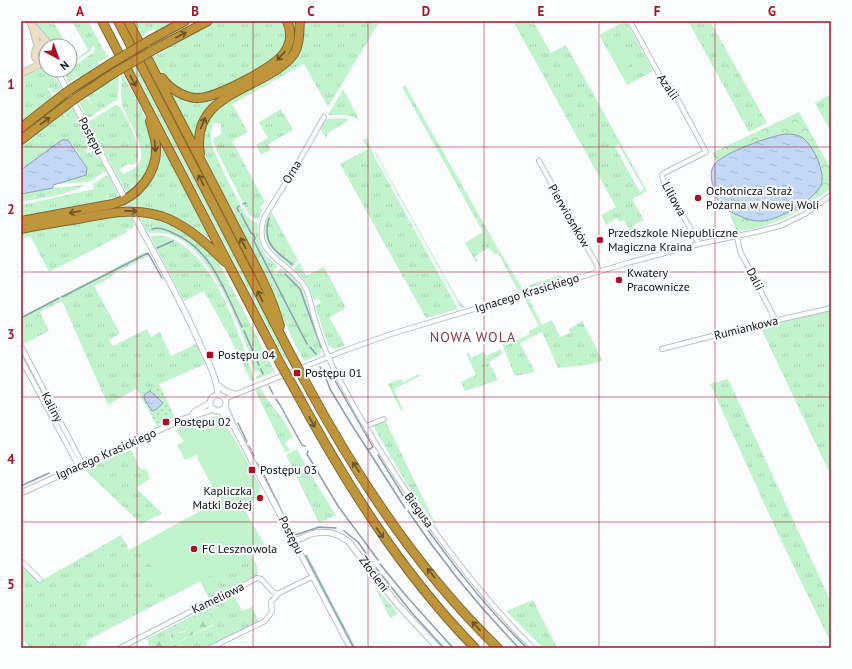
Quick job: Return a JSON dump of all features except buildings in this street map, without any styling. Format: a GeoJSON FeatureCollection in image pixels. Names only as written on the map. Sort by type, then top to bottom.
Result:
{"type":"FeatureCollection","features":[{"type":"Feature","properties":{"kind":"highway"},"geometry":{"type":"LineString","coordinates":[[102,21],[280,363],[340,470],[388,544],[412,576],[447,618],[476,648]]}},
{"type":"Feature","properties":{"kind":"highway"},"geometry":{"type":"LineString","coordinates":[[118,21],[323,415],[350,459],[406,542],[456,604],[498,648]]}},
{"type":"Feature","properties":{"kind":"highway"},"geometry":{"type":"LineString","coordinates":[[128,21],[202,161],[274,306],[285,343]]}},
{"type":"Feature","properties":{"kind":"highway"},"geometry":{"type":"LineString","coordinates":[[21,128],[64,94],[110,64],[184,21]]}},
{"type":"Feature","properties":{"kind":"highway"},"geometry":{"type":"LineString","coordinates":[[21,140],[69,103],[114,73],[208,21]]}},
{"type":"Feature","properties":{"kind":"highway"},"geometry":{"type":"LineString","coordinates":[[151,65],[170,87],[182,94],[198,98],[210,97],[228,89],[278,60],[284,53],[290,41],[290,32],[287,21]]}},
{"type":"Feature","properties":{"kind":"highway"},"geometry":{"type":"LineString","coordinates":[[202,161],[199,138],[200,129],[208,113],[223,99],[278,69],[289,60],[298,46],[300,21]]}},
{"type":"Feature","properties":{"kind":"highway"},"geometry":{"type":"LineString","coordinates":[[21,220],[113,204],[127,199],[137,191],[146,182],[151,173],[155,159],[156,144],[147,108]]}},
{"type":"Feature","properties":{"kind":"highway"},"geometry":{"type":"LineString","coordinates":[[21,229],[119,212],[147,213],[168,219],[191,232],[202,240],[232,270]]}},
{"type":"Feature","properties":{"kind":"main road"},"geometry":{"type":"LineString","coordinates":[[30,21],[44,38]]}},
{"type":"Feature","properties":{"kind":"main road"},"geometry":{"type":"LineString","coordinates":[[22,74],[36,57],[36,50],[38,47],[30,21]]}},
{"type":"Feature","properties":{"kind":"main road"},"geometry":{"type":"LineString","coordinates":[[22,74],[38,67]]}},
{"type":"Feature","properties":{"kind":"street","name":"Azalii"},"geometry":{"type":"LineString","coordinates":[[630,21],[661,78],[672,89],[706,152]]}},
{"type":"Feature","properties":{"kind":"street","name":"Postępu"},"geometry":{"type":"LineString","coordinates":[[61,78],[123,195]]}},
{"type":"Feature","properties":{"kind":"street","name":"Orna"},"geometry":{"type":"LineString","coordinates":[[262,228],[263,220],[268,210],[295,168],[324,117]]}},
{"type":"Feature","properties":{"kind":"street","name":"Liliowa"},"geometry":{"type":"LineString","coordinates":[[699,244],[663,180],[662,175],[706,152]]}},
{"type":"Feature","properties":{"kind":"street","name":"Pierwiosnków"},"geometry":{"type":"LineString","coordinates":[[539,161],[599,271]]}},
{"type":"Feature","properties":{"kind":"street","name":"Ignacego Krasickiego"},"geometry":{"type":"LineString","coordinates":[[224,399],[328,357],[391,334],[599,271],[699,244],[767,230],[805,214],[831,195]]}},
{"type":"Feature","properties":{"kind":"street"},"geometry":{"type":"LineString","coordinates":[[136,219],[192,325],[217,384],[218,395]]}},
{"type":"Feature","properties":{"kind":"street","name":"Biegusa"},"geometry":{"type":"LineString","coordinates":[[262,228],[262,238],[267,251],[298,278],[305,287],[328,357],[337,376],[386,461],[442,542],[480,591],[533,648]]}},
{"type":"Feature","properties":{"kind":"street","name":"Dalii"},"geometry":{"type":"LineString","coordinates":[[736,237],[740,251],[776,321]]}},
{"type":"Feature","properties":{"kind":"street","name":"Rumiankowa"},"geometry":{"type":"LineString","coordinates":[[662,349],[831,308]]}},
{"type":"Feature","properties":{"kind":"street","name":"Kaliny"},"geometry":{"type":"LineString","coordinates":[[22,348],[81,466]]}},
{"type":"Feature","properties":{"kind":"street","name":"Kaliny"},"geometry":{"type":"LineString","coordinates":[[21,359],[81,466]]}},
{"type":"Feature","properties":{"kind":"street"},"geometry":{"type":"LineString","coordinates":[[217,384],[225,391],[235,394]]}},
{"type":"Feature","properties":{"kind":"street"},"geometry":{"type":"LineString","coordinates":[[218,395],[224,399],[226,403],[225,407],[216,410],[210,403],[212,398],[218,395]]}},
{"type":"Feature","properties":{"kind":"street","name":"Ignacego Krasickiego"},"geometry":{"type":"LineString","coordinates":[[192,416],[194,412],[210,403]]}},
{"type":"Feature","properties":{"kind":"street","name":"Postępu"},"geometry":{"type":"LineString","coordinates":[[225,407],[292,538],[296,540],[297,547],[350,648]]}},
{"type":"Feature","properties":{"kind":"street","name":"Postępu"},"geometry":{"type":"LineString","coordinates":[[216,410],[224,414],[228,421],[232,423]]}},
{"type":"Feature","properties":{"kind":"street","name":"Ignacego Krasickiego"},"geometry":{"type":"LineString","coordinates":[[21,493],[192,416],[216,410]]}},
{"type":"Feature","properties":{"kind":"street"},"geometry":{"type":"LineString","coordinates":[[366,426],[384,419]]}},
{"type":"Feature","properties":{"kind":"street","name":"Złocieni"},"geometry":{"type":"LineString","coordinates":[[296,540],[322,532],[338,535],[348,541],[398,605],[438,648]]}},
{"type":"Feature","properties":{"kind":"street"},"geometry":{"type":"LineString","coordinates":[[21,561],[40,580]]}},
{"type":"Feature","properties":{"kind":"street"},"geometry":{"type":"LineString","coordinates":[[210,648],[265,621],[272,612],[271,602],[278,594],[312,577]]}},
{"type":"Feature","properties":{"kind":"street","name":"Kameliowa"},"geometry":{"type":"LineString","coordinates":[[120,648],[257,578],[261,579],[272,591],[278,594]]}},
{"type":"Feature","properties":{"kind":"green space"},"geometry":{"type":"Polygon","coordinates":[[[35,21],[53,21],[63,38],[47,38],[42,33],[35,21]]]}},
{"type":"Feature","properties":{"kind":"green space"},"geometry":{"type":"Polygon","coordinates":[[[72,21],[88,21],[109,57],[98,62],[99,64],[81,77],[78,77],[78,63],[94,52],[94,46],[91,48],[91,51],[78,60],[78,58],[88,50],[72,21]]]}},
{"type":"Feature","properties":{"kind":"green space"},"geometry":{"type":"Polygon","coordinates":[[[133,21],[175,21],[157,31],[154,29],[145,33],[142,37],[133,21]]]}},
{"type":"Feature","properties":{"kind":"green space"},"geometry":{"type":"Polygon","coordinates":[[[219,21],[283,21],[287,36],[286,42],[276,58],[239,80],[206,94],[191,94],[184,91],[165,77],[152,56],[166,51],[166,48],[219,21]]]}},
{"type":"Feature","properties":{"kind":"green space"},"geometry":{"type":"Polygon","coordinates":[[[290,21],[297,21],[293,45],[286,59],[200,120],[197,127],[196,143],[168,90],[176,95],[201,101],[208,100],[223,95],[277,65],[290,50],[290,21]]]}},
{"type":"Feature","properties":{"kind":"green space"},"geometry":{"type":"Polygon","coordinates":[[[303,21],[380,21],[328,107],[304,64],[232,104],[248,132],[232,141],[265,202],[260,207],[262,210],[259,218],[255,219],[248,213],[217,151],[213,141],[214,138],[221,134],[221,124],[213,123],[211,139],[212,145],[233,192],[249,218],[258,225],[258,233],[262,250],[277,266],[273,272],[276,274],[280,269],[283,269],[296,280],[303,291],[315,329],[323,348],[321,349],[320,355],[304,361],[293,341],[276,300],[207,161],[203,146],[204,130],[209,119],[216,110],[225,102],[286,67],[293,53],[303,21]]]}},
{"type":"Feature","properties":{"kind":"green space"},"geometry":{"type":"Polygon","coordinates":[[[513,21],[533,21],[551,53],[566,45],[647,191],[632,199],[644,220],[632,226],[635,231],[631,233],[624,220],[620,222],[617,218],[606,225],[601,215],[616,207],[513,21]],[[618,144],[615,147],[640,192],[644,189],[618,144]]]}},
{"type":"Feature","properties":{"kind":"green space"},"geometry":{"type":"Polygon","coordinates":[[[626,21],[653,71],[627,85],[599,35],[626,21]]]}},
{"type":"Feature","properties":{"kind":"green space"},"geometry":{"type":"Polygon","coordinates":[[[688,21],[710,21],[767,123],[749,132],[688,21]]]}},
{"type":"Feature","properties":{"kind":"green space"},"geometry":{"type":"Polygon","coordinates":[[[618,43],[630,65],[621,70],[609,48],[618,43]]]}},
{"type":"Feature","properties":{"kind":"green space"},"geometry":{"type":"Polygon","coordinates":[[[135,65],[288,359],[285,360],[132,67],[135,65]]]}},
{"type":"Feature","properties":{"kind":"green space"},"geometry":{"type":"Polygon","coordinates":[[[32,70],[38,70],[38,78],[55,78],[62,88],[55,93],[48,88],[52,94],[51,98],[46,104],[21,123],[21,78],[32,70]]]}},
{"type":"Feature","properties":{"kind":"green space"},"geometry":{"type":"Polygon","coordinates":[[[122,73],[144,116],[150,132],[153,147],[152,162],[146,175],[134,187],[129,182],[133,187],[127,193],[88,122],[114,106],[119,106],[134,134],[138,157],[136,163],[131,165],[128,164],[119,169],[123,174],[136,167],[140,161],[140,145],[122,104],[122,73]]]}},
{"type":"Feature","properties":{"kind":"green space"},"geometry":{"type":"Polygon","coordinates":[[[119,75],[118,99],[87,119],[79,102],[87,98],[92,104],[88,97],[89,94],[108,81],[110,83],[119,75]]]}},
{"type":"Feature","properties":{"kind":"green space"},"geometry":{"type":"Polygon","coordinates":[[[66,78],[75,78],[68,83],[66,78]]]}},
{"type":"Feature","properties":{"kind":"green space"},"geometry":{"type":"Polygon","coordinates":[[[405,85],[522,288],[560,275],[562,278],[518,291],[498,253],[493,253],[489,248],[475,256],[478,261],[476,262],[465,243],[483,232],[402,87],[405,85]]]}},
{"type":"Feature","properties":{"kind":"green space"},"geometry":{"type":"Polygon","coordinates":[[[343,89],[359,119],[348,115],[328,115],[343,89]]]}},
{"type":"Feature","properties":{"kind":"green space"},"geometry":{"type":"Polygon","coordinates":[[[831,94],[831,132],[815,103],[831,94]]]}},
{"type":"Feature","properties":{"kind":"green space"},"geometry":{"type":"Polygon","coordinates":[[[72,107],[93,146],[85,151],[87,154],[95,150],[106,171],[89,182],[57,184],[83,176],[87,168],[75,148],[65,140],[21,170],[21,144],[60,115],[63,114],[68,120],[64,113],[72,107]]]}},
{"type":"Feature","properties":{"kind":"green space"},"geometry":{"type":"Polygon","coordinates":[[[281,109],[293,130],[268,144],[271,150],[261,155],[256,145],[268,138],[259,122],[281,109]]]}},
{"type":"Feature","properties":{"kind":"green space"},"geometry":{"type":"Polygon","coordinates":[[[799,112],[831,169],[831,189],[790,216],[764,226],[737,232],[730,212],[750,220],[764,221],[773,219],[790,211],[806,201],[818,190],[818,163],[805,141],[774,136],[731,154],[717,162],[712,153],[799,112]]]}},
{"type":"Feature","properties":{"kind":"green space"},"geometry":{"type":"Polygon","coordinates":[[[345,118],[349,120],[328,133],[326,138],[320,128],[325,119],[345,118]]]}},
{"type":"Feature","properties":{"kind":"green space"},"geometry":{"type":"Polygon","coordinates":[[[367,138],[374,156],[458,309],[426,318],[340,164],[368,149],[363,140],[367,138]]]}},
{"type":"Feature","properties":{"kind":"green space"},"geometry":{"type":"Polygon","coordinates":[[[158,139],[210,239],[178,218],[147,208],[109,210],[21,226],[21,224],[115,206],[143,190],[158,139]]]}},
{"type":"Feature","properties":{"kind":"green space"},"geometry":{"type":"Polygon","coordinates":[[[372,146],[457,298],[462,305],[466,307],[461,308],[372,146]]]}},
{"type":"Feature","properties":{"kind":"green space"},"geometry":{"type":"Polygon","coordinates":[[[108,174],[119,197],[109,200],[106,192],[108,200],[106,201],[52,213],[36,213],[21,216],[21,205],[94,189],[93,184],[108,174]]]}},
{"type":"Feature","properties":{"kind":"green space"},"geometry":{"type":"Polygon","coordinates":[[[86,185],[62,194],[21,202],[21,194],[53,188],[86,185]]]}},
{"type":"Feature","properties":{"kind":"green space"},"geometry":{"type":"Polygon","coordinates":[[[271,211],[298,260],[292,267],[268,244],[265,229],[271,211]]]}},
{"type":"Feature","properties":{"kind":"green space"},"geometry":{"type":"Polygon","coordinates":[[[117,215],[122,217],[141,218],[149,219],[149,227],[151,220],[161,220],[171,223],[190,235],[208,251],[221,267],[275,372],[257,379],[256,377],[260,375],[259,371],[254,372],[248,349],[227,300],[207,265],[195,251],[181,240],[167,234],[148,233],[140,218],[132,221],[135,226],[131,229],[126,229],[128,232],[49,272],[31,237],[21,239],[21,232],[117,215]]]}},
{"type":"Feature","properties":{"kind":"green space"},"geometry":{"type":"Polygon","coordinates":[[[150,236],[166,236],[183,245],[207,270],[217,285],[233,319],[255,380],[251,381],[227,332],[204,291],[184,301],[150,236]]]}},
{"type":"Feature","properties":{"kind":"green space"},"geometry":{"type":"Polygon","coordinates":[[[145,252],[148,256],[113,274],[110,278],[94,286],[120,333],[109,340],[113,346],[147,329],[151,337],[160,332],[171,356],[196,344],[205,364],[139,393],[136,389],[108,405],[62,301],[40,312],[49,331],[21,345],[21,317],[145,252]]]}},
{"type":"Feature","properties":{"kind":"green space"},"geometry":{"type":"Polygon","coordinates":[[[299,262],[306,276],[324,267],[346,308],[329,317],[345,345],[338,348],[332,348],[328,345],[315,306],[321,303],[319,299],[314,300],[305,280],[294,269],[299,262]]]}},
{"type":"Feature","properties":{"kind":"green space"},"geometry":{"type":"Polygon","coordinates":[[[528,297],[542,325],[552,320],[560,337],[570,333],[569,329],[582,321],[603,361],[558,368],[542,332],[520,343],[535,372],[515,376],[500,339],[505,346],[530,334],[529,331],[539,326],[524,298],[528,297]]]}},
{"type":"Feature","properties":{"kind":"green space"},"geometry":{"type":"Polygon","coordinates":[[[831,311],[831,476],[760,326],[831,311]]]}},
{"type":"Feature","properties":{"kind":"green space"},"geometry":{"type":"Polygon","coordinates":[[[501,349],[503,353],[489,362],[498,380],[465,391],[461,382],[476,375],[466,353],[469,353],[471,358],[484,352],[487,356],[501,349]]]}},
{"type":"Feature","properties":{"kind":"green space"},"geometry":{"type":"Polygon","coordinates":[[[419,374],[420,376],[394,389],[403,410],[401,411],[388,384],[401,379],[403,382],[419,374]]]}},
{"type":"Feature","properties":{"kind":"green space"},"geometry":{"type":"Polygon","coordinates":[[[728,379],[831,602],[831,643],[778,534],[710,384],[728,379]]]}},
{"type":"Feature","properties":{"kind":"green space"},"geometry":{"type":"Polygon","coordinates":[[[159,384],[175,417],[157,426],[139,393],[159,384]]]}},
{"type":"Feature","properties":{"kind":"green space"},"geometry":{"type":"Polygon","coordinates":[[[261,388],[265,396],[284,421],[294,439],[290,438],[285,443],[290,450],[285,452],[255,390],[261,388]]]}},
{"type":"Feature","properties":{"kind":"green space"},"geometry":{"type":"Polygon","coordinates":[[[217,416],[224,422],[235,439],[260,486],[259,490],[262,495],[242,505],[266,547],[168,598],[140,544],[219,501],[196,455],[185,460],[177,445],[184,441],[176,431],[179,430],[178,428],[188,423],[217,416]]]}},
{"type":"Feature","properties":{"kind":"green space"},"geometry":{"type":"Polygon","coordinates":[[[385,420],[438,529],[408,486],[372,424],[385,420]]]}},
{"type":"Feature","properties":{"kind":"green space"},"geometry":{"type":"Polygon","coordinates":[[[131,449],[139,467],[142,470],[146,469],[150,479],[136,488],[162,513],[141,524],[85,470],[131,449]]]}},
{"type":"Feature","properties":{"kind":"green space"},"geometry":{"type":"Polygon","coordinates":[[[297,449],[336,515],[319,523],[286,455],[297,449]]]}},
{"type":"Feature","properties":{"kind":"green space"},"geometry":{"type":"Polygon","coordinates":[[[219,501],[262,549],[251,555],[257,566],[258,574],[210,600],[200,581],[86,641],[88,648],[30,648],[21,637],[21,592],[25,590],[21,586],[21,565],[39,582],[121,535],[129,550],[219,501]]]}},
{"type":"Feature","properties":{"kind":"green space"},"geometry":{"type":"Polygon","coordinates":[[[307,554],[356,648],[353,648],[304,555],[307,554]]]}},
{"type":"Feature","properties":{"kind":"green space"},"geometry":{"type":"Polygon","coordinates":[[[374,585],[398,614],[390,618],[374,585]]]}},
{"type":"Feature","properties":{"kind":"green space"},"geometry":{"type":"Polygon","coordinates":[[[234,594],[242,611],[252,607],[259,622],[206,648],[166,648],[214,625],[209,614],[201,616],[196,614],[234,594]]]}},
{"type":"Feature","properties":{"kind":"green space"},"geometry":{"type":"Polygon","coordinates":[[[533,600],[557,648],[543,648],[506,611],[533,600]]]}},
{"type":"Feature","properties":{"kind":"green space"},"geometry":{"type":"Polygon","coordinates":[[[196,614],[201,616],[209,614],[214,624],[166,648],[151,648],[153,641],[157,637],[160,638],[164,645],[171,641],[171,634],[185,632],[188,628],[184,623],[187,621],[192,623],[194,622],[194,615],[196,614]]]}},
{"type":"Feature","properties":{"kind":"green space"},"geometry":{"type":"Polygon","coordinates":[[[194,615],[194,622],[192,623],[187,621],[187,630],[170,635],[171,641],[164,645],[162,641],[152,643],[150,647],[147,639],[194,615]]]}},
{"type":"Feature","properties":{"kind":"water"},"geometry":{"type":"Polygon","coordinates":[[[785,134],[792,134],[803,138],[811,147],[818,160],[822,173],[821,185],[817,191],[803,204],[765,221],[750,220],[724,208],[717,198],[712,183],[711,172],[714,165],[726,155],[736,150],[785,134]]]}},
{"type":"Feature","properties":{"kind":"water"},"geometry":{"type":"Polygon","coordinates":[[[62,140],[68,140],[87,168],[86,175],[53,185],[53,188],[21,194],[21,170],[62,140]]]}},
{"type":"Feature","properties":{"kind":"water"},"geometry":{"type":"Polygon","coordinates":[[[150,391],[163,403],[157,409],[152,411],[145,400],[144,395],[150,391]]]}},
{"type":"Feature","properties":{"kind":"waterway"},"geometry":{"type":"LineString","coordinates":[[239,206],[237,208],[239,212]]}},
{"type":"Feature","properties":{"kind":"waterway"},"geometry":{"type":"LineString","coordinates":[[241,214],[251,233],[253,234],[255,238],[254,241],[307,344]]}},
{"type":"Feature","properties":{"kind":"waterway"},"geometry":{"type":"LineString","coordinates":[[269,218],[267,226],[268,240],[275,250],[292,264]]}},
{"type":"Feature","properties":{"kind":"waterway"},"geometry":{"type":"LineString","coordinates":[[152,229],[155,228],[171,232],[186,240],[198,250],[216,273],[242,327]]}},
{"type":"Feature","properties":{"kind":"waterway"},"geometry":{"type":"LineString","coordinates":[[157,248],[173,241]]}},
{"type":"Feature","properties":{"kind":"waterway"},"geometry":{"type":"LineString","coordinates":[[62,297],[148,253],[162,278]]}},
{"type":"Feature","properties":{"kind":"waterway"},"geometry":{"type":"LineString","coordinates":[[285,274],[300,289],[321,347]]}},
{"type":"Feature","properties":{"kind":"waterway"},"geometry":{"type":"LineString","coordinates":[[21,318],[59,298]]}},
{"type":"Feature","properties":{"kind":"waterway"},"geometry":{"type":"LineString","coordinates":[[244,331],[259,365]]}},
{"type":"Feature","properties":{"kind":"waterway"},"geometry":{"type":"LineString","coordinates":[[310,347],[316,354]]}},
{"type":"Feature","properties":{"kind":"waterway"},"geometry":{"type":"LineString","coordinates":[[320,367],[322,371]]}},
{"type":"Feature","properties":{"kind":"waterway"},"geometry":{"type":"LineString","coordinates":[[261,369],[263,374]]}},
{"type":"Feature","properties":{"kind":"waterway"},"geometry":{"type":"LineString","coordinates":[[330,372],[373,447],[368,450]]}},
{"type":"Feature","properties":{"kind":"waterway"},"geometry":{"type":"LineString","coordinates":[[325,376],[330,389],[348,419],[405,508]]}},
{"type":"Feature","properties":{"kind":"waterway"},"geometry":{"type":"LineString","coordinates":[[269,386],[273,394]]}},
{"type":"Feature","properties":{"kind":"waterway"},"geometry":{"type":"LineString","coordinates":[[276,399],[302,445],[305,446]]}},
{"type":"Feature","properties":{"kind":"waterway"},"geometry":{"type":"LineString","coordinates":[[238,423],[247,442]]}},
{"type":"Feature","properties":{"kind":"waterway"},"geometry":{"type":"LineString","coordinates":[[249,446],[251,450]]}},
{"type":"Feature","properties":{"kind":"waterway"},"geometry":{"type":"LineString","coordinates":[[308,451],[307,454],[338,506],[378,560]]}},
{"type":"Feature","properties":{"kind":"waterway"},"geometry":{"type":"LineString","coordinates":[[252,452],[254,456]]}},
{"type":"Feature","properties":{"kind":"waterway"},"geometry":{"type":"LineString","coordinates":[[378,455],[409,505]]}},
{"type":"Feature","properties":{"kind":"waterway"},"geometry":{"type":"LineString","coordinates":[[257,463],[261,470]]}},
{"type":"Feature","properties":{"kind":"waterway"},"geometry":{"type":"LineString","coordinates":[[21,486],[49,473]]}},
{"type":"Feature","properties":{"kind":"waterway"},"geometry":{"type":"LineString","coordinates":[[264,475],[290,528],[295,535],[319,527],[336,528]]}},
{"type":"Feature","properties":{"kind":"waterway"},"geometry":{"type":"LineString","coordinates":[[412,508],[466,581],[527,648]]}},
{"type":"Feature","properties":{"kind":"waterway"},"geometry":{"type":"LineString","coordinates":[[408,511],[460,582],[519,648]]}},
{"type":"Feature","properties":{"kind":"waterway"},"geometry":{"type":"LineString","coordinates":[[344,531],[358,542],[372,562]]}},
{"type":"Feature","properties":{"kind":"waterway"},"geometry":{"type":"LineString","coordinates":[[306,556],[354,648]]}},
{"type":"Feature","properties":{"kind":"waterway"},"geometry":{"type":"LineString","coordinates":[[380,564],[453,648]]}},
{"type":"Feature","properties":{"kind":"waterway"},"geometry":{"type":"LineString","coordinates":[[376,568],[412,613],[444,648]]}},
{"type":"Feature","properties":{"kind":"tunnel"},"geometry":{"type":"LineString","coordinates":[[124,197],[133,213]]}},
{"type":"Feature","properties":{"kind":"place","name":"Ochotnicza Straż Pożarna w Nowej Woli"},"geometry":{"type":"Point","coordinates":[698,198]}},
{"type":"Feature","properties":{"kind":"place","name":"Przedszkole Niepubliczne Magiczna Kraina"},"geometry":{"type":"Point","coordinates":[600,240]}},
{"type":"Feature","properties":{"kind":"place","name":"Kwatery Pracownicze"},"geometry":{"type":"Point","coordinates":[619,280]}},
{"type":"Feature","properties":{"kind":"place","name":"Postępu 04"},"geometry":{"type":"Point","coordinates":[210,355]}},
{"type":"Feature","properties":{"kind":"place","name":"Postępu 01"},"geometry":{"type":"Point","coordinates":[297,373]}},
{"type":"Feature","properties":{"kind":"place","name":"Postępu 02"},"geometry":{"type":"Point","coordinates":[166,422]}},
{"type":"Feature","properties":{"kind":"place","name":"Postępu 03"},"geometry":{"type":"Point","coordinates":[252,470]}},
{"type":"Feature","properties":{"kind":"place","name":"Kapliczka Matki Bożej"},"geometry":{"type":"Point","coordinates":[260,498]}},
{"type":"Feature","properties":{"kind":"place","name":"FC Lesznowola"},"geometry":{"type":"Point","coordinates":[194,549]}},
{"type":"Feature","properties":{"kind":"district","name":"NOWA WOLA"},"geometry":{"type":"Point","coordinates":[473,337]}}]}
